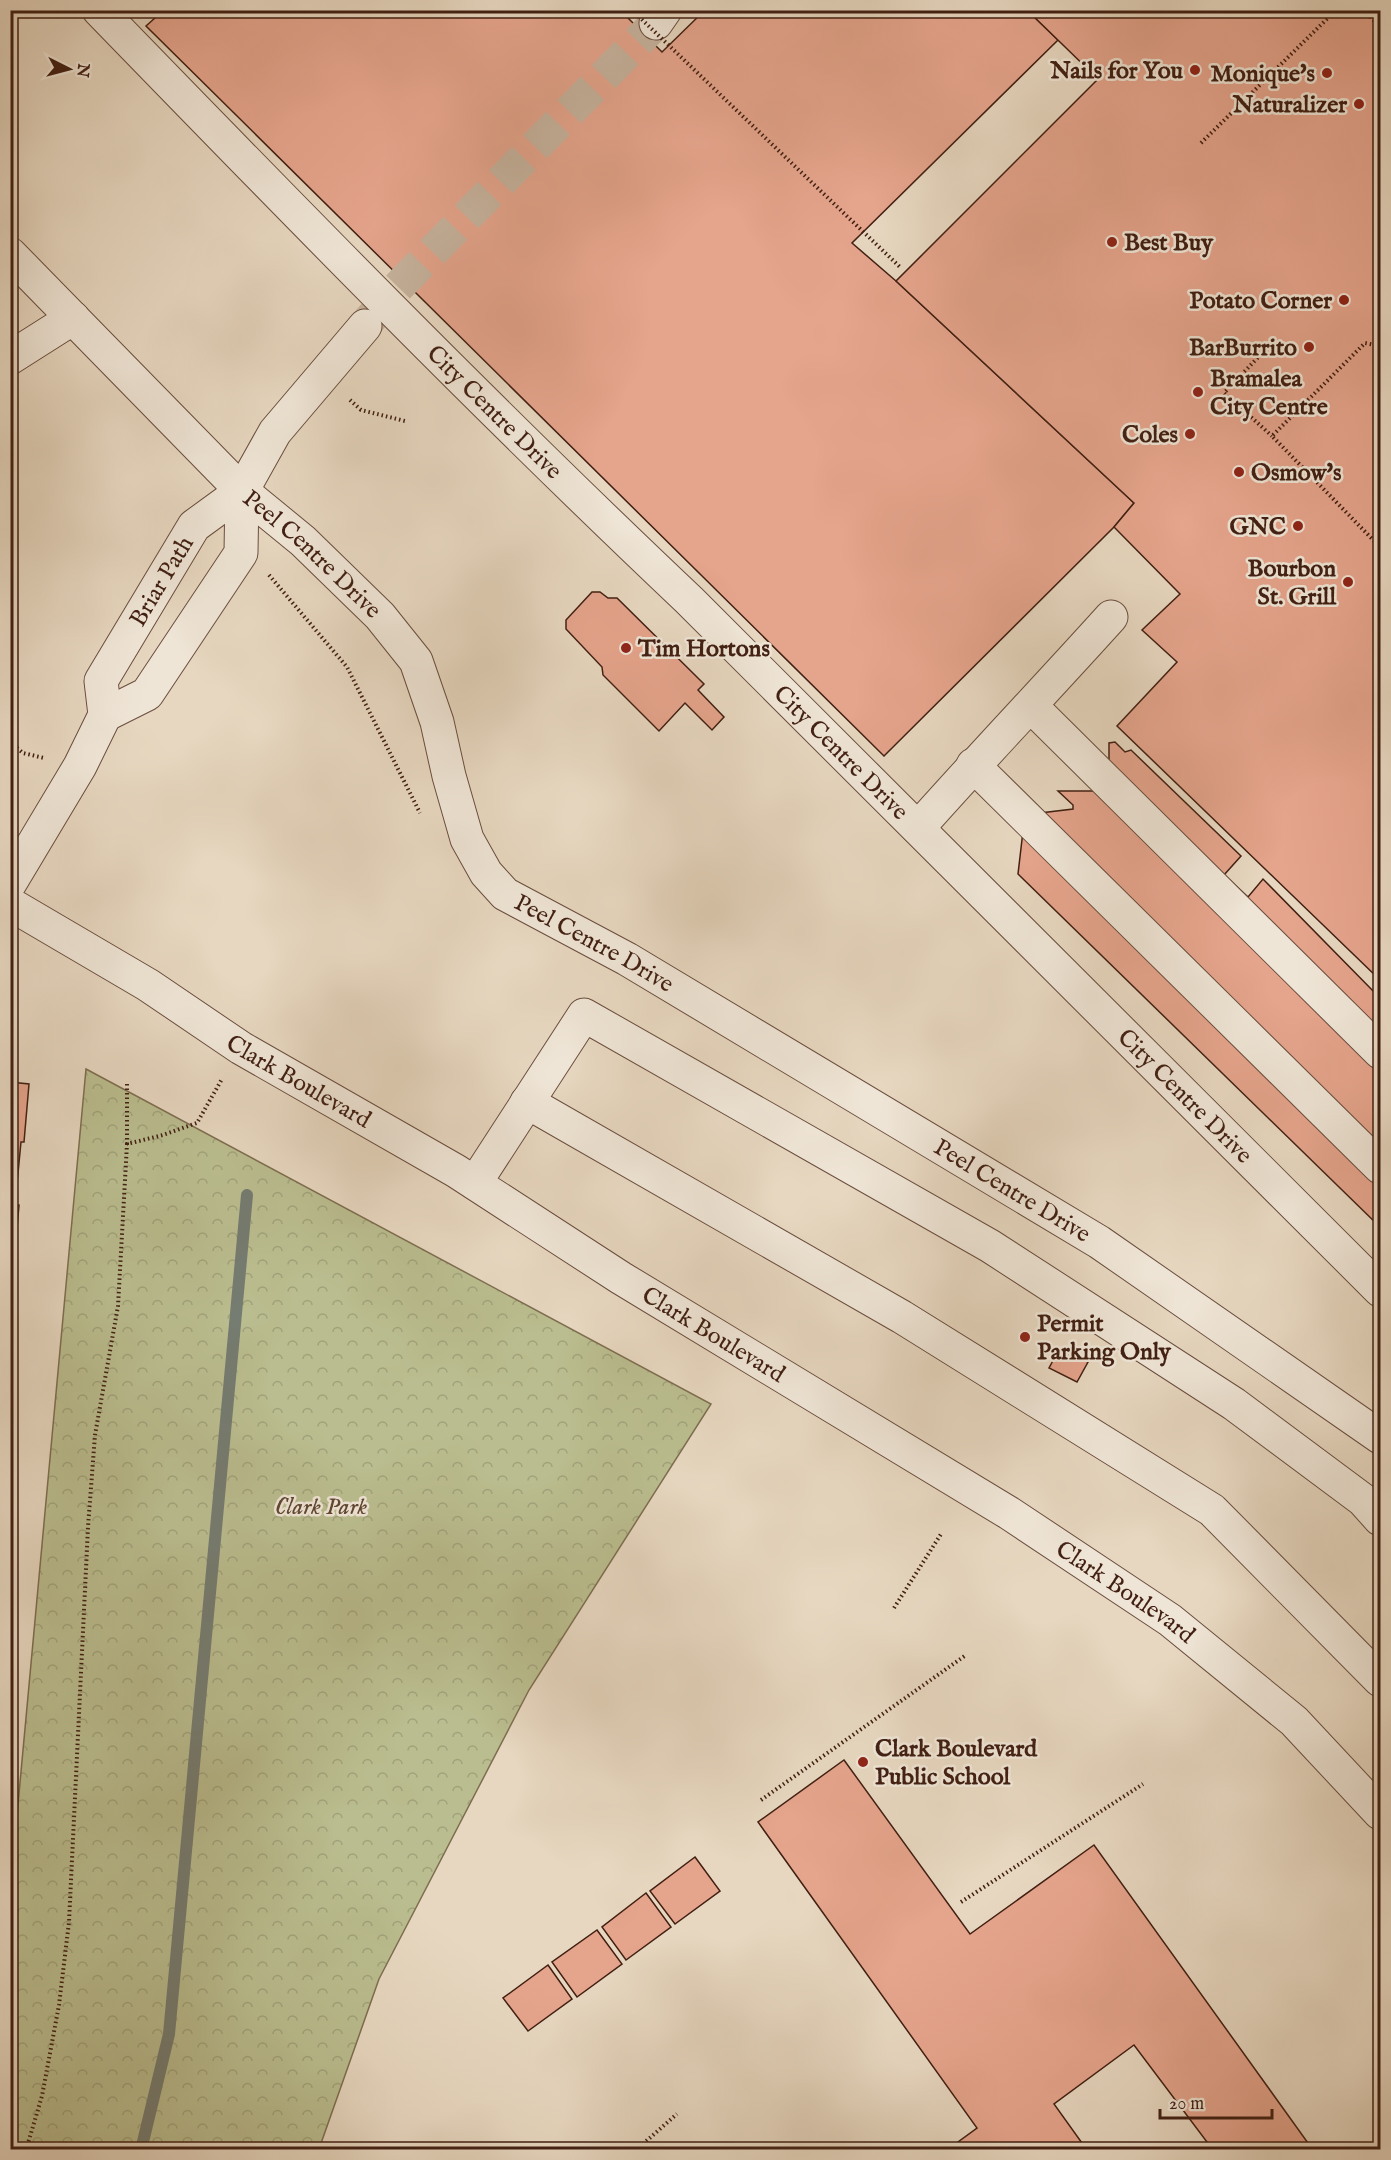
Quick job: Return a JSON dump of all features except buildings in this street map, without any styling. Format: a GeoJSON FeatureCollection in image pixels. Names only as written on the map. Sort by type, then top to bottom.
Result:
{"type":"FeatureCollection","features":[{"type":"Feature","properties":{"kind":"street","name":"City Centre Drive"},"geometry":{"type":"LineString","coordinates":[[99,10],[336,253],[689,600],[1380,1290]]}},
{"type":"Feature","properties":{"kind":"street","name":"Peel Centre Drive"},"geometry":{"type":"LineString","coordinates":[[10,254],[242,490],[303,541],[380,616],[416,661],[437,722],[449,776],[467,838],[486,873],[505,894],[627,959],[1099,1242],[1380,1437]]}},
{"type":"Feature","properties":{"kind":"street"},"geometry":{"type":"LineString","coordinates":[[10,358],[73,318]]}},
{"type":"Feature","properties":{"kind":"street"},"geometry":{"type":"LineString","coordinates":[[242,490],[275,432],[365,326]]}},
{"type":"Feature","properties":{"kind":"street","name":"Briar Path"},"geometry":{"type":"LineString","coordinates":[[242,490],[242,553],[147,694],[105,715],[101,681],[194,526],[242,490]]}},
{"type":"Feature","properties":{"kind":"street"},"geometry":{"type":"LineString","coordinates":[[918,828],[973,765],[1031,706],[1111,617]]}},
{"type":"Feature","properties":{"kind":"street"},"geometry":{"type":"LineString","coordinates":[[1031,706],[1380,1052]]}},
{"type":"Feature","properties":{"kind":"street"},"geometry":{"type":"LineString","coordinates":[[10,883],[80,766],[105,715]]}},
{"type":"Feature","properties":{"kind":"street"},"geometry":{"type":"LineString","coordinates":[[973,765],[1380,1167]]}},
{"type":"Feature","properties":{"kind":"street","name":"Clark Boulevard"},"geometry":{"type":"LineString","coordinates":[[10,904],[148,985],[241,1047],[475,1183],[621,1278],[1009,1513],[1170,1620],[1294,1721],[1380,1813]]}},
{"type":"Feature","properties":{"kind":"street"},"geometry":{"type":"LineString","coordinates":[[475,1183],[584,1015],[990,1246],[1234,1404],[1375,1510]]}},
{"type":"Feature","properties":{"kind":"street"},"geometry":{"type":"LineString","coordinates":[[527,1102],[902,1317],[1212,1510],[1380,1680]]}},
{"type":"Feature","properties":{"kind":"path"},"geometry":{"type":"LineString","coordinates":[[1201,143],[1336,10]]}},
{"type":"Feature","properties":{"kind":"path"},"geometry":{"type":"LineString","coordinates":[[1364,10],[1380,27]]}},
{"type":"Feature","properties":{"kind":"path"},"geometry":{"type":"LineString","coordinates":[[651,15],[901,268]]}},
{"type":"Feature","properties":{"kind":"path"},"geometry":{"type":"LineString","coordinates":[[1272,435],[1365,343],[1380,346]]}},
{"type":"Feature","properties":{"kind":"path"},"geometry":{"type":"LineString","coordinates":[[1264,351],[1224,393],[1272,435],[1380,547]]}},
{"type":"Feature","properties":{"kind":"path"},"geometry":{"type":"LineString","coordinates":[[323,376],[361,410],[405,421]]}},
{"type":"Feature","properties":{"kind":"path"},"geometry":{"type":"LineString","coordinates":[[241,542],[347,667],[421,816]]}},
{"type":"Feature","properties":{"kind":"path"},"geometry":{"type":"LineString","coordinates":[[127,1144],[197,1123],[241,1047]]}},
{"type":"Feature","properties":{"kind":"path"},"geometry":{"type":"LineString","coordinates":[[26,2150],[42,2096],[59,2005],[69,1922],[88,1527],[95,1435],[118,1306],[127,1144],[127,1082]]}},
{"type":"Feature","properties":{"kind":"path"},"geometry":{"type":"LineString","coordinates":[[894,1608],[941,1534]]}},
{"type":"Feature","properties":{"kind":"path"},"geometry":{"type":"LineString","coordinates":[[760,1800],[966,1655]]}},
{"type":"Feature","properties":{"kind":"path"},"geometry":{"type":"LineString","coordinates":[[961,1902],[1143,1784]]}},
{"type":"Feature","properties":{"kind":"path"},"geometry":{"type":"LineString","coordinates":[[636,2150],[676,2114]]}},
{"type":"Feature","properties":{"kind":"green space","name":"Clark Park"},"geometry":{"type":"Polygon","coordinates":[[[86,1069],[711,1404],[529,1690],[379,1979],[319,2149],[11,2149],[11,1880],[86,1069]]]}},
{"type":"Feature","properties":{"kind":"waterway"},"geometry":{"type":"LineString","coordinates":[[141,2150],[169,2034],[247,1195]]}},
{"type":"Feature","properties":{"kind":"tunnel"},"geometry":{"type":"LineString","coordinates":[[366,324],[395,290],[656,23]]}},
{"type":"Feature","properties":{"kind":"place","name":"Nails for You"},"geometry":{"type":"Point","coordinates":[1195,70]}},
{"type":"Feature","properties":{"kind":"place","name":"Monique's"},"geometry":{"type":"Point","coordinates":[1327,73]}},
{"type":"Feature","properties":{"kind":"place","name":"Naturalizer"},"geometry":{"type":"Point","coordinates":[1359,104]}},
{"type":"Feature","properties":{"kind":"place","name":"Best Buy"},"geometry":{"type":"Point","coordinates":[1112,242]}},
{"type":"Feature","properties":{"kind":"place","name":"Potato Corner"},"geometry":{"type":"Point","coordinates":[1344,300]}},
{"type":"Feature","properties":{"kind":"place","name":"BarBurrito"},"geometry":{"type":"Point","coordinates":[1309,347]}},
{"type":"Feature","properties":{"kind":"place","name":"Bramalea City Centre"},"geometry":{"type":"Point","coordinates":[1198,392]}},
{"type":"Feature","properties":{"kind":"place","name":"Coles"},"geometry":{"type":"Point","coordinates":[1190,434]}},
{"type":"Feature","properties":{"kind":"place","name":"Osmow's"},"geometry":{"type":"Point","coordinates":[1239,472]}},
{"type":"Feature","properties":{"kind":"place","name":"GNC"},"geometry":{"type":"Point","coordinates":[1298,526]}},
{"type":"Feature","properties":{"kind":"place","name":"Bourbon St. Grill"},"geometry":{"type":"Point","coordinates":[1348,582]}},
{"type":"Feature","properties":{"kind":"place","name":"Tim Hortons"},"geometry":{"type":"Point","coordinates":[626,648]}},
{"type":"Feature","properties":{"kind":"place","name":"Permit Parking Only"},"geometry":{"type":"Point","coordinates":[1025,1337]}},
{"type":"Feature","properties":{"kind":"place","name":"Clark Boulevard Public School"},"geometry":{"type":"Point","coordinates":[863,1762]}}]}
